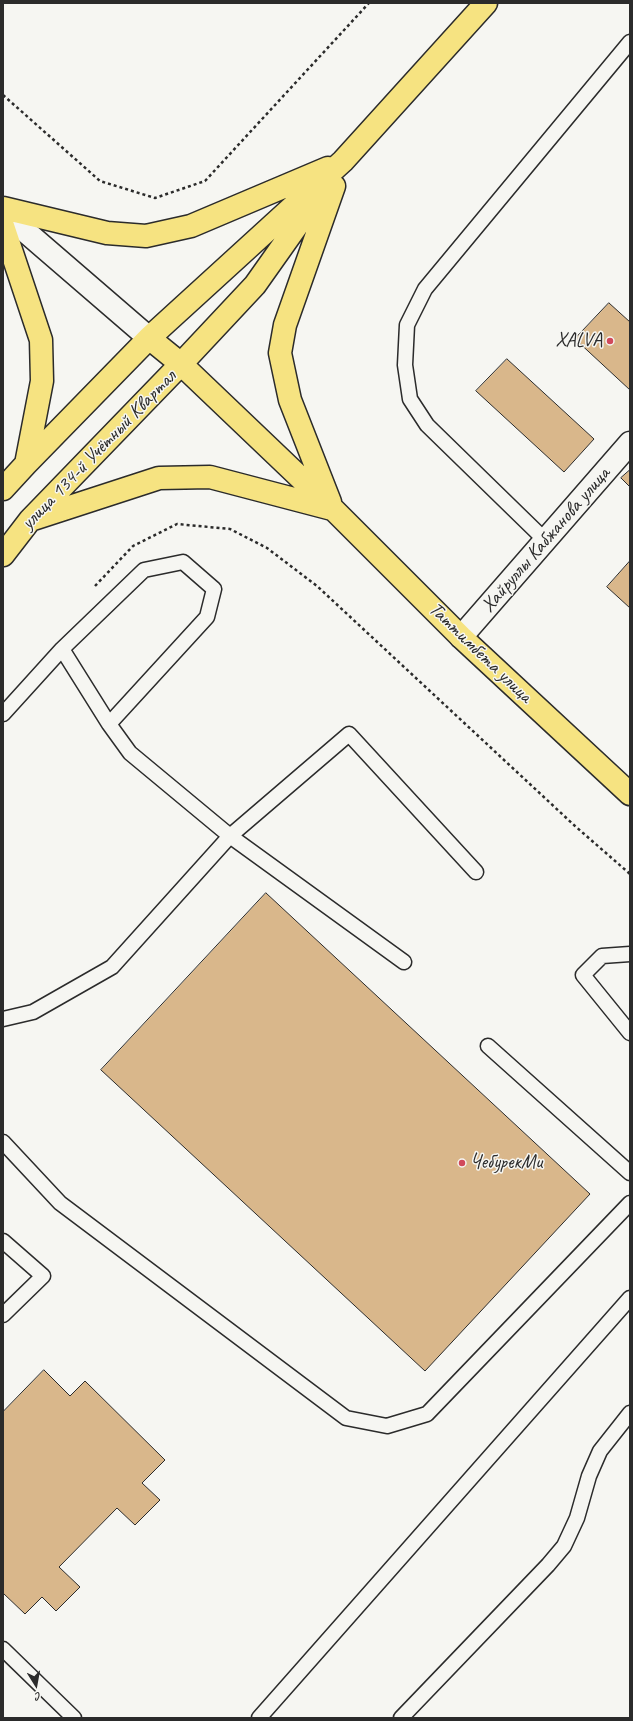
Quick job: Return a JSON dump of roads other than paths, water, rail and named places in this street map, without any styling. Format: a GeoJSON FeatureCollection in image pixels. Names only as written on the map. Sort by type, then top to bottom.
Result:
{"type":"FeatureCollection","features":[{"type":"Feature","properties":{"kind":"main road"},"geometry":{"type":"LineString","coordinates":[[3,490],[26,464],[149,338],[344,161],[486,3]]}},
{"type":"Feature","properties":{"kind":"main road"},"geometry":{"type":"LineString","coordinates":[[3,208],[107,232],[146,236],[191,226],[344,161]]}},
{"type":"Feature","properties":{"kind":"main road"},"geometry":{"type":"LineString","coordinates":[[333,509],[290,400],[280,353],[284,325],[344,161]]}},
{"type":"Feature","properties":{"kind":"main road","name":"улица 134-й Учётный Квартал"},"geometry":{"type":"LineString","coordinates":[[3,555],[30,520],[255,285],[344,161]]}},
{"type":"Feature","properties":{"kind":"main road"},"geometry":{"type":"LineString","coordinates":[[3,226],[40,340],[42,381],[26,464]]}},
{"type":"Feature","properties":{"kind":"main road","name":"Таттимбета улица"},"geometry":{"type":"LineString","coordinates":[[149,338],[181,364],[333,509],[462,637],[630,794]]}},
{"type":"Feature","properties":{"kind":"main road"},"geometry":{"type":"LineString","coordinates":[[30,520],[158,478],[210,477],[333,509]]}},
{"type":"Feature","properties":{"kind":"street"},"geometry":{"type":"LineString","coordinates":[[3,212],[149,338]]}},
{"type":"Feature","properties":{"kind":"street","name":"Хайруллы Кабжанова улица"},"geometry":{"type":"LineString","coordinates":[[462,637],[630,443]]}},
{"type":"Feature","properties":{"kind":"lane"},"geometry":{"type":"LineString","coordinates":[[545,540],[427,425],[410,399],[405,365],[407,325],[425,289],[630,42]]}},
{"type":"Feature","properties":{"kind":"lane"},"geometry":{"type":"LineString","coordinates":[[3,714],[62,649],[144,570],[183,562],[214,588],[207,616],[109,724]]}},
{"type":"Feature","properties":{"kind":"lane"},"geometry":{"type":"LineString","coordinates":[[62,649],[109,724],[130,753],[230,836],[404,962]]}},
{"type":"Feature","properties":{"kind":"lane"},"geometry":{"type":"LineString","coordinates":[[3,1019],[33,1012],[112,967],[230,836],[349,734],[476,872]]}},
{"type":"Feature","properties":{"kind":"lane"},"geometry":{"type":"LineString","coordinates":[[630,954],[602,956],[583,974],[630,1033]]}},
{"type":"Feature","properties":{"kind":"lane"},"geometry":{"type":"LineString","coordinates":[[488,1046],[630,1173]]}},
{"type":"Feature","properties":{"kind":"lane"},"geometry":{"type":"LineString","coordinates":[[3,1142],[60,1203],[346,1418],[388,1426],[427,1414],[630,1203]]}},
{"type":"Feature","properties":{"kind":"lane"},"geometry":{"type":"LineString","coordinates":[[3,1241],[43,1276],[3,1316]]}},
{"type":"Feature","properties":{"kind":"lane"},"geometry":{"type":"LineString","coordinates":[[259,1718],[630,1298]]}},
{"type":"Feature","properties":{"kind":"lane"},"geometry":{"type":"LineString","coordinates":[[401,1718],[548,1565],[564,1546],[577,1518],[589,1476],[600,1452],[630,1413]]}},
{"type":"Feature","properties":{"kind":"lane"},"geometry":{"type":"LineString","coordinates":[[3,1649],[74,1718]]}},
{"type":"Feature","properties":{"kind":"place","name":"XALVA"},"geometry":{"type":"Point","coordinates":[610,341]}},
{"type":"Feature","properties":{"kind":"place","name":"ЧебурекМи"},"geometry":{"type":"Point","coordinates":[462,1163]}}]}
